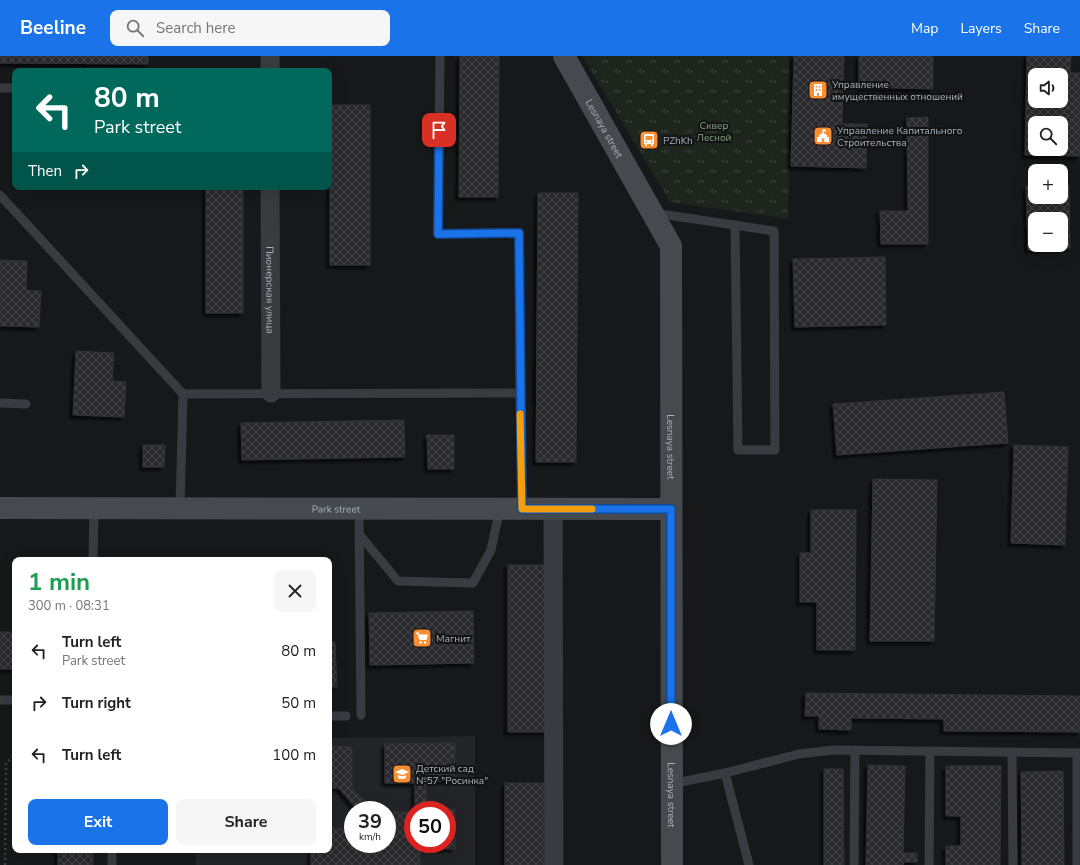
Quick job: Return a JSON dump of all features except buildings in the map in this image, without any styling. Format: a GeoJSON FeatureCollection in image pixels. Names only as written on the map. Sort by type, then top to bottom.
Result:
{"type":"FeatureCollection","features":[{"type":"Feature","properties":{"kind":"main road","name":"Lesnaya street"},"geometry":{"type":"LineString","coordinates":[[564,56],[671,246],[672,865]]}},
{"type":"Feature","properties":{"kind":"main road","name":"Park street"},"geometry":{"type":"LineString","coordinates":[[0,508],[671,509]]}},
{"type":"Feature","properties":{"kind":"street"},"geometry":{"type":"LineString","coordinates":[[270,56],[270,68]]}},
{"type":"Feature","properties":{"kind":"street","name":"Пионерская улица"},"geometry":{"type":"LineString","coordinates":[[270,190],[271,393]]}},
{"type":"Feature","properties":{"kind":"street"},"geometry":{"type":"LineString","coordinates":[[553,508],[554,865]]}},
{"type":"Feature","properties":{"kind":"lane"},"geometry":{"type":"LineString","coordinates":[[440,56],[438,234],[519,233],[522,509]]}},
{"type":"Feature","properties":{"kind":"lane"},"geometry":{"type":"LineString","coordinates":[[0,88],[12,88]]}},
{"type":"Feature","properties":{"kind":"lane"},"geometry":{"type":"LineString","coordinates":[[0,195],[183,394],[180,508]]}},
{"type":"Feature","properties":{"kind":"lane"},"geometry":{"type":"LineString","coordinates":[[653,213],[735,225],[774,231],[775,450],[738,450],[735,225]]}},
{"type":"Feature","properties":{"kind":"lane"},"geometry":{"type":"LineString","coordinates":[[183,394],[520,393]]}},
{"type":"Feature","properties":{"kind":"lane"},"geometry":{"type":"LineString","coordinates":[[0,403],[26,404]]}},
{"type":"Feature","properties":{"kind":"lane"},"geometry":{"type":"LineString","coordinates":[[93,557],[94,508]]}},
{"type":"Feature","properties":{"kind":"lane"},"geometry":{"type":"LineString","coordinates":[[359,508],[361,715]]}},
{"type":"Feature","properties":{"kind":"lane"},"geometry":{"type":"LineString","coordinates":[[359,534],[398,581],[473,583],[491,550],[500,508]]}},
{"type":"Feature","properties":{"kind":"lane"},"geometry":{"type":"LineString","coordinates":[[0,700],[12,700]]}},
{"type":"Feature","properties":{"kind":"lane"},"geometry":{"type":"LineString","coordinates":[[332,716],[346,716]]}},
{"type":"Feature","properties":{"kind":"lane"},"geometry":{"type":"LineString","coordinates":[[671,784],[725,773],[799,754],[834,750],[1078,753],[1077,865]]}},
{"type":"Feature","properties":{"kind":"lane"},"geometry":{"type":"LineString","coordinates":[[854,865],[855,750]]}},
{"type":"Feature","properties":{"kind":"lane"},"geometry":{"type":"LineString","coordinates":[[929,865],[930,751]]}},
{"type":"Feature","properties":{"kind":"lane"},"geometry":{"type":"LineString","coordinates":[[1012,752],[1013,865]]}},
{"type":"Feature","properties":{"kind":"lane"},"geometry":{"type":"LineString","coordinates":[[725,773],[749,865]]}},
{"type":"Feature","properties":{"kind":"lane"},"geometry":{"type":"LineString","coordinates":[[112,853],[112,865]]}},
{"type":"Feature","properties":{"kind":"path"},"geometry":{"type":"LineString","coordinates":[[5,865],[6,763],[12,757]]}},
{"type":"Feature","properties":{"kind":"shaded area","name":"Детский сад №57 \"Росинка\""},"geometry":{"type":"Polygon","coordinates":[[[475,736],[475,865],[196,865],[196,853],[332,853],[332,738],[475,736]]]}},
{"type":"Feature","properties":{"kind":"green space","name":"Сквер Лесной"},"geometry":{"type":"Polygon","coordinates":[[[582,56],[790,56],[788,219],[670,202],[582,56]]]}},
{"type":"Feature","properties":{"kind":"slow traffic"},"geometry":{"type":"LineString","coordinates":[[520,414],[522,509],[592,509]]}},
{"type":"Feature","properties":{"kind":"place","name":"Управление имущественных отношений"},"geometry":{"type":"Point","coordinates":[818,90]}},
{"type":"Feature","properties":{"kind":"place","name":"Управление Капитального Строительства"},"geometry":{"type":"Point","coordinates":[823,136]}},
{"type":"Feature","properties":{"kind":"place","name":"PZhKh"},"geometry":{"type":"Point","coordinates":[649,140]}},
{"type":"Feature","properties":{"kind":"place","name":"Магнит"},"geometry":{"type":"Point","coordinates":[422,638]}},
{"type":"Feature","properties":{"kind":"place","name":"Детский сад №57 \"Росинка\""},"geometry":{"type":"Point","coordinates":[402,774]}},
{"type":"Feature","properties":{"kind":"route"},"geometry":{"type":"LineString","coordinates":[[439,130],[438,234],[519,233],[522,509],[671,509],[671,724]]}}]}
